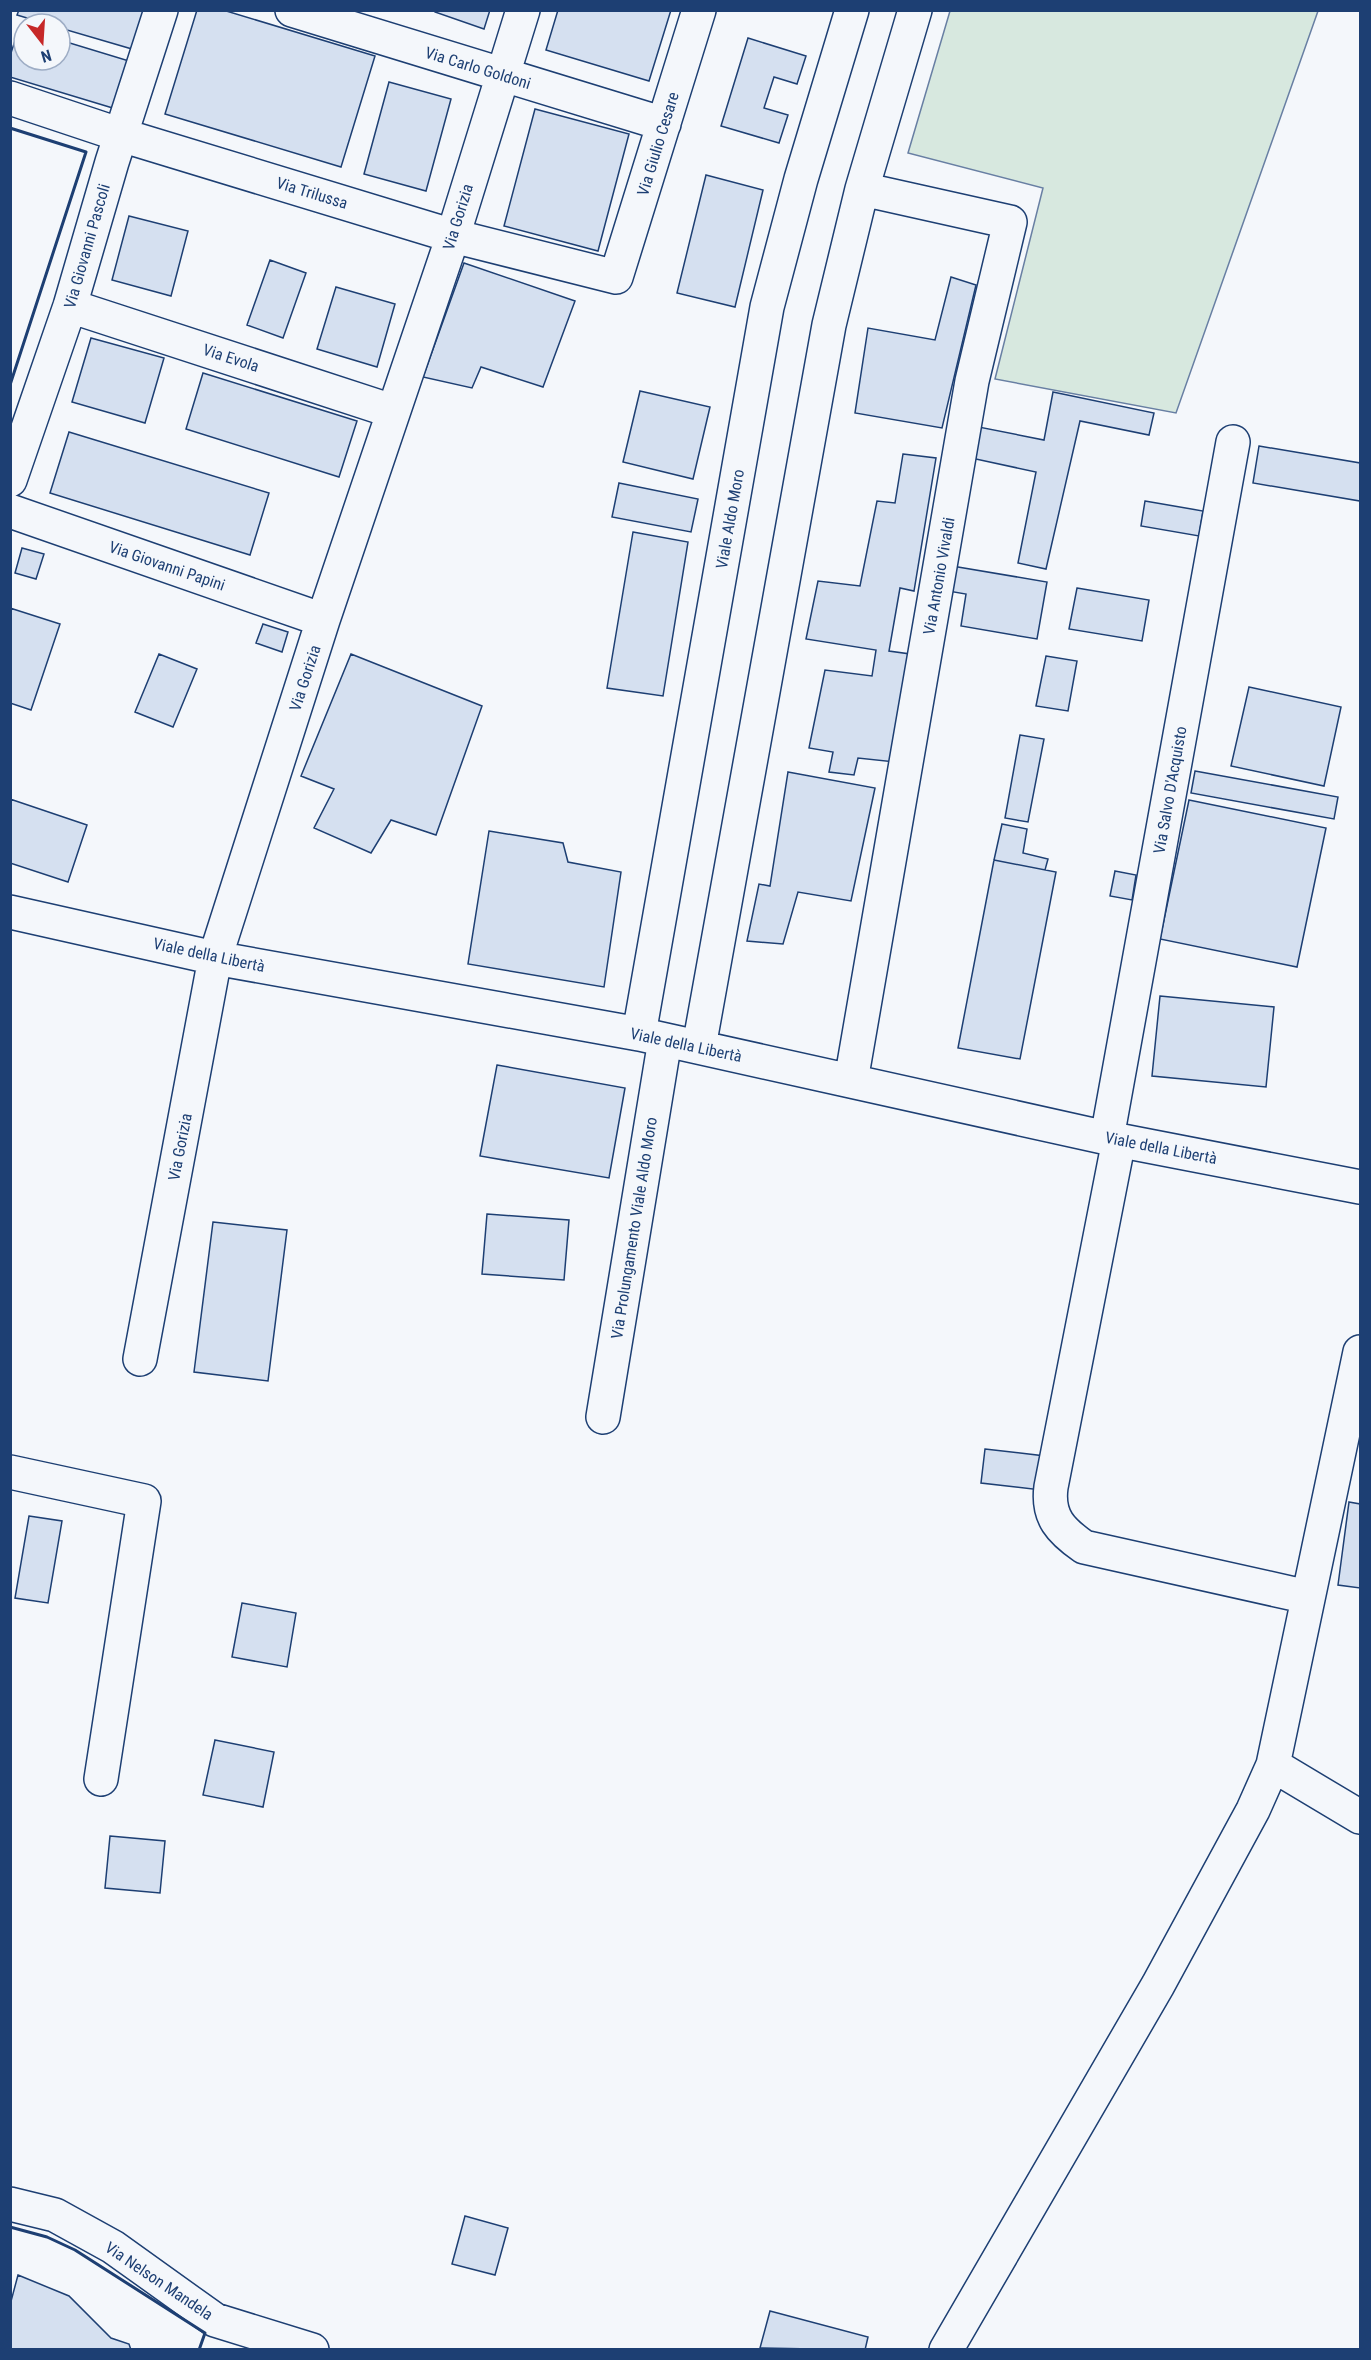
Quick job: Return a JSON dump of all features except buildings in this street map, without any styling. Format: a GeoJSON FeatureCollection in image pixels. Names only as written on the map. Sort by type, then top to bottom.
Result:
{"type":"FeatureCollection","features":[{"type":"Feature","properties":{"kind":"street","name":"Via Giovanni Pascoli"},"geometry":{"type":"LineString","coordinates":[[10,480],[70,306],[161,10]]}},
{"type":"Feature","properties":{"kind":"street","name":"Via Carlo Goldoni"},"geometry":{"type":"LineString","coordinates":[[292,10],[664,124]]}},
{"type":"Feature","properties":{"kind":"street","name":"Via Gorizia"},"geometry":{"type":"LineString","coordinates":[[140,1359],[215,958],[323,620],[453,236],[523,10]]}},
{"type":"Feature","properties":{"kind":"street","name":"Via Giulio Cesare"},"geometry":{"type":"LineString","coordinates":[[616,277],[699,10]]}},
{"type":"Feature","properties":{"kind":"street","name":"Viale Aldo Moro"},"geometry":{"type":"LineString","coordinates":[[652,1037],[767,307],[801,179],[852,10]]}},
{"type":"Feature","properties":{"kind":"street"},"geometry":{"type":"LineString","coordinates":[[699,1047],[829,325],[862,189],[915,10]]}},
{"type":"Feature","properties":{"kind":"street","name":"Via Trilussa"},"geometry":{"type":"LineString","coordinates":[[10,98],[121,135],[453,236],[616,277]]}},
{"type":"Feature","properties":{"kind":"street","name":"Via Antonio Vivaldi"},"geometry":{"type":"LineString","coordinates":[[851,1081],[972,381],[1010,222],[862,189]]}},
{"type":"Feature","properties":{"kind":"street","name":"Via Evola"},"geometry":{"type":"LineString","coordinates":[[70,306],[392,411]]}},
{"type":"Feature","properties":{"kind":"street","name":"Via Salvo D'Acquisto"},"geometry":{"type":"LineString","coordinates":[[1233,442],[1049,1502],[1065,1534],[1084,1547],[1308,1597]]}},
{"type":"Feature","properties":{"kind":"street","name":"Via Giovanni Papini"},"geometry":{"type":"LineString","coordinates":[[10,511],[323,620]]}},
{"type":"Feature","properties":{"kind":"street","name":"Viale della Libertà"},"geometry":{"type":"LineString","coordinates":[[10,912],[215,958],[652,1037],[1113,1139],[1360,1187]]}},
{"type":"Feature","properties":{"kind":"street","name":"Via Prolungamento Viale Aldo Moro"},"geometry":{"type":"LineString","coordinates":[[603,1417],[652,1037]]}},
{"type":"Feature","properties":{"kind":"street"},"geometry":{"type":"LineString","coordinates":[[946,2349],[1158,1985],[1253,1810],[1273,1765],[1360,1352]]}},
{"type":"Feature","properties":{"kind":"street"},"geometry":{"type":"LineString","coordinates":[[10,1473],[144,1501],[101,1779]]}},
{"type":"Feature","properties":{"kind":"street"},"geometry":{"type":"LineString","coordinates":[[1273,1765],[1360,1817]]}},
{"type":"Feature","properties":{"kind":"street","name":"Via Nelson Mandela"},"geometry":{"type":"LineString","coordinates":[[10,2204],[55,2215],[113,2247],[215,2320],[312,2349]]}},
{"type":"Feature","properties":{"kind":"shaded area"},"geometry":{"type":"Polygon","coordinates":[[[950,11],[1318,11],[1176,413],[995,379],[1043,188],[908,153],[950,11]]]}},
{"type":"Feature","properties":{"kind":"wall"},"geometry":{"type":"LineString","coordinates":[[10,128],[86,152],[10,385]]}},
{"type":"Feature","properties":{"kind":"wall"},"geometry":{"type":"LineString","coordinates":[[10,2227],[47,2237],[75,2250],[205,2333],[199,2350]]}}]}
